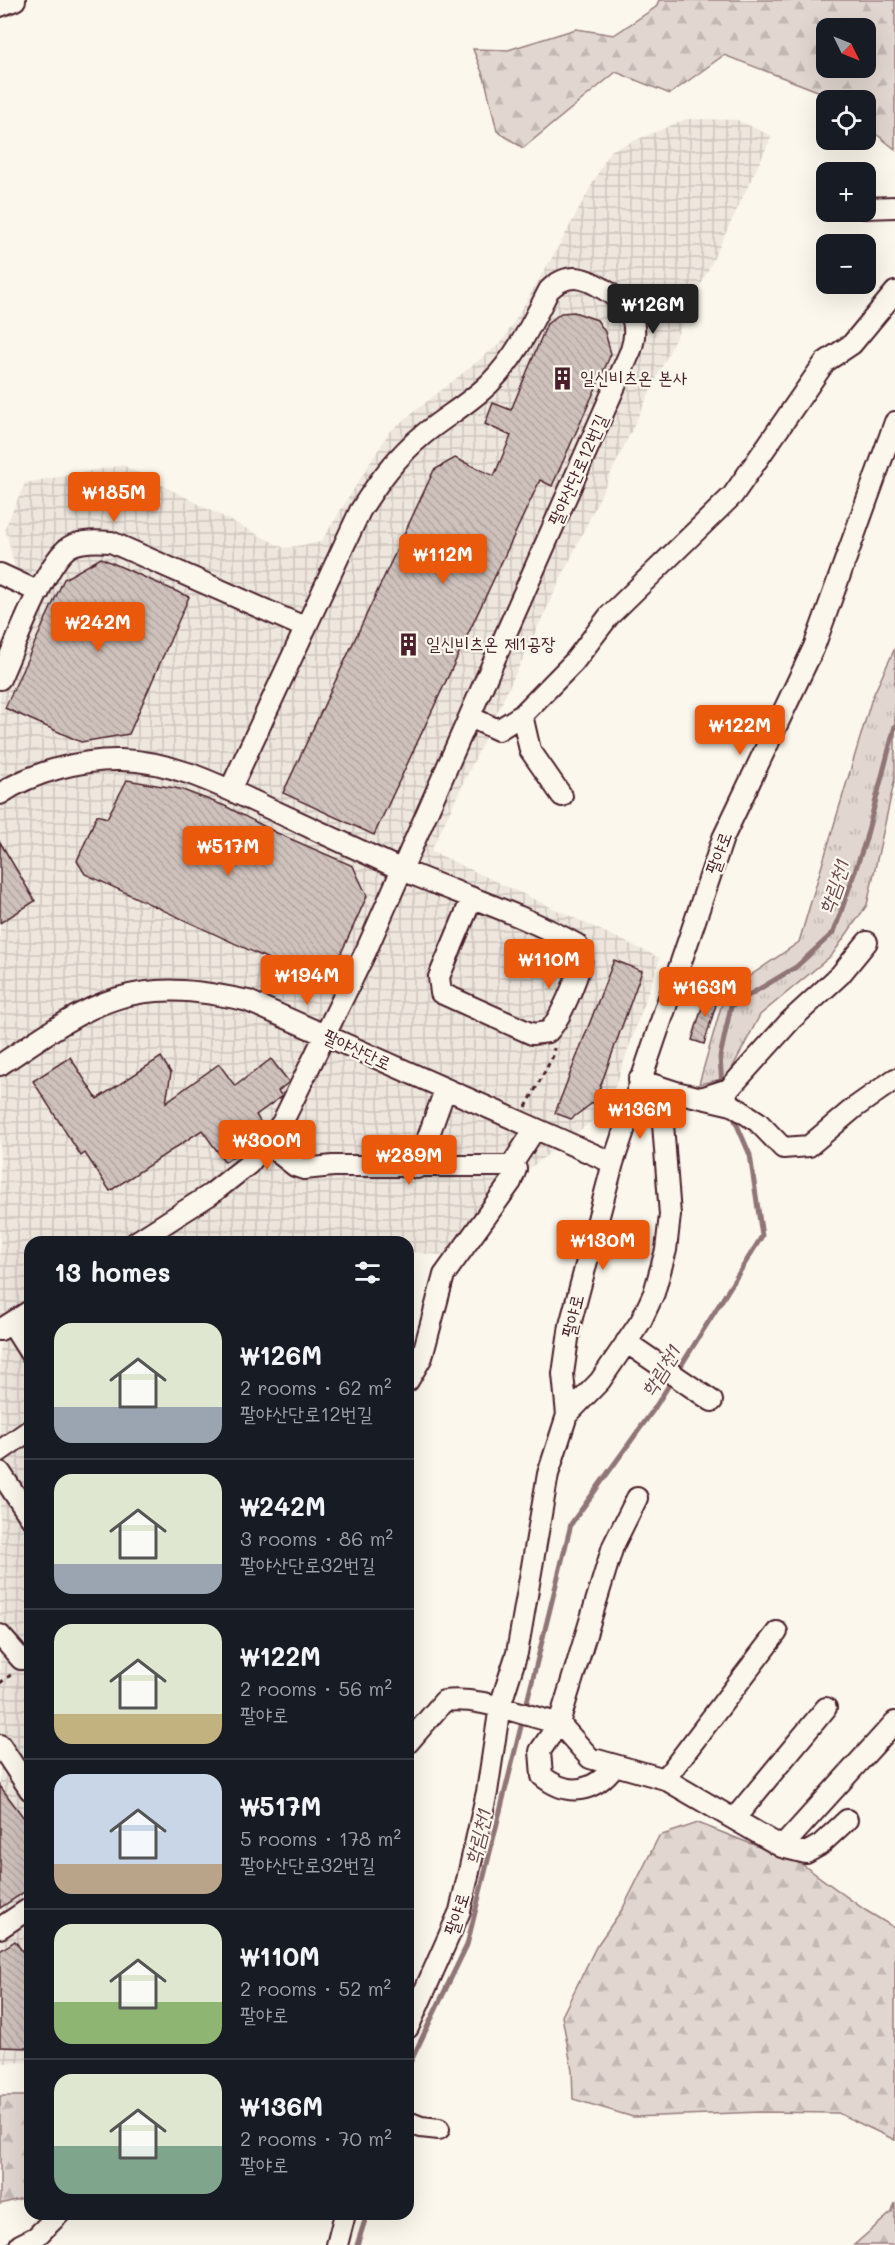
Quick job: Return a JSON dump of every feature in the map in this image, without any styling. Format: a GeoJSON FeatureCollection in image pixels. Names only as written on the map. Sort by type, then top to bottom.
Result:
{"type":"FeatureCollection","features":[{"type":"Feature","properties":{"kind":"street"},"geometry":{"type":"LineString","coordinates":[[0,6],[15,0]]}},
{"type":"Feature","properties":{"kind":"street"},"geometry":{"type":"LineString","coordinates":[[876,208],[895,207]]}},
{"type":"Feature","properties":{"kind":"street","name":"팔야산단로12번길"},"geometry":{"type":"LineString","coordinates":[[145,1236],[211,1194],[249,1164],[282,1123],[402,869],[632,350],[634,324],[630,311],[616,297],[576,278],[556,283],[549,290],[520,346],[490,383],[468,403],[425,433],[379,479],[360,512],[304,627],[230,790]]}},
{"type":"Feature","properties":{"kind":"street"},"geometry":{"type":"LineString","coordinates":[[470,717],[498,730],[522,715],[574,662],[609,616],[733,495],[825,362],[852,344],[895,292]]}},
{"type":"Feature","properties":{"kind":"street","name":"팔야로"},"geometry":{"type":"LineString","coordinates":[[414,2014],[460,1911],[517,1653],[548,1474],[567,1415],[563,1374],[570,1325],[613,1162],[723,838],[814,646],[895,422]]}},
{"type":"Feature","properties":{"kind":"street"},"geometry":{"type":"LineString","coordinates":[[0,679],[39,592],[55,565],[69,547],[89,542],[111,542],[304,627]]}},
{"type":"Feature","properties":{"kind":"street"},"geometry":{"type":"LineString","coordinates":[[0,574],[39,592]]}},
{"type":"Feature","properties":{"kind":"street"},"geometry":{"type":"LineString","coordinates":[[522,715],[530,750],[562,796]]}},
{"type":"Feature","properties":{"kind":"street"},"geometry":{"type":"LineString","coordinates":[[3,786],[85,763],[121,760],[190,773],[402,869],[472,898],[568,940],[579,948],[580,963],[558,1017],[548,1032],[532,1034],[441,993],[439,977],[472,898]]}},
{"type":"Feature","properties":{"kind":"street"},"geometry":{"type":"LineString","coordinates":[[731,1097],[791,1020],[840,975],[867,942]]}},
{"type":"Feature","properties":{"kind":"street","name":"팔야산단로"},"geometry":{"type":"LineString","coordinates":[[0,1065],[81,1011],[138,991],[207,992],[238,999],[325,1035],[445,1090],[613,1162]]}},
{"type":"Feature","properties":{"kind":"street"},"geometry":{"type":"LineString","coordinates":[[639,1080],[701,1098],[731,1097],[783,1148],[809,1146],[854,1108],[895,1079]]}},
{"type":"Feature","properties":{"kind":"street"},"geometry":{"type":"LineString","coordinates":[[567,1415],[600,1381],[641,1321],[654,1293],[666,1250],[670,1215],[662,1111],[639,1080]]}},
{"type":"Feature","properties":{"kind":"street"},"geometry":{"type":"LineString","coordinates":[[417,1168],[445,1090]]}},
{"type":"Feature","properties":{"kind":"street"},"geometry":{"type":"LineString","coordinates":[[511,1166],[527,1126]]}},
{"type":"Feature","properties":{"kind":"street"},"geometry":{"type":"LineString","coordinates":[[267,1144],[295,1166],[304,1169],[333,1166],[417,1168],[511,1166],[516,1169],[511,1182],[444,1275],[422,1357],[414,1371]]}},
{"type":"Feature","properties":{"kind":"street"},"geometry":{"type":"LineString","coordinates":[[24,1315],[5,1327],[24,1347]]}},
{"type":"Feature","properties":{"kind":"street"},"geometry":{"type":"LineString","coordinates":[[626,1342],[705,1396]]}},
{"type":"Feature","properties":{"kind":"street"},"geometry":{"type":"LineString","coordinates":[[0,1451],[24,1434]]}},
{"type":"Feature","properties":{"kind":"street"},"geometry":{"type":"LineString","coordinates":[[0,1472],[24,1508]]}},
{"type":"Feature","properties":{"kind":"street"},"geometry":{"type":"LineString","coordinates":[[615,1765],[604,1779],[576,1791],[554,1785],[542,1776],[540,1751],[613,1546],[638,1498]]}},
{"type":"Feature","properties":{"kind":"street"},"geometry":{"type":"LineString","coordinates":[[665,1779],[777,1632]]}},
{"type":"Feature","properties":{"kind":"street"},"geometry":{"type":"LineString","coordinates":[[0,1635],[21,1659],[24,1659]]}},
{"type":"Feature","properties":{"kind":"street"},"geometry":{"type":"LineString","coordinates":[[414,1736],[444,1701],[456,1699],[505,1708],[550,1721],[590,1758],[665,1779],[782,1847],[806,1853],[820,1845],[847,1820]]}},
{"type":"Feature","properties":{"kind":"street"},"geometry":{"type":"LineString","coordinates":[[734,1819],[826,1708]]}},
{"type":"Feature","properties":{"kind":"street"},"geometry":{"type":"LineString","coordinates":[[782,1847],[892,1731]]}},
{"type":"Feature","properties":{"kind":"street"},"geometry":{"type":"LineString","coordinates":[[0,1745],[24,1781]]}},
{"type":"Feature","properties":{"kind":"street"},"geometry":{"type":"LineString","coordinates":[[0,1928],[24,1912]]}},
{"type":"Feature","properties":{"kind":"street"},"geometry":{"type":"LineString","coordinates":[[20,2245],[36,2237],[53,2220]]}},
{"type":"Feature","properties":{"kind":"street"},"geometry":{"type":"LineString","coordinates":[[338,2245],[344,2220]]}},
{"type":"Feature","properties":{"kind":"path"},"geometry":{"type":"LineString","coordinates":[[527,1126],[553,1056],[554,1046]]}},
{"type":"Feature","properties":{"kind":"shaded area"},"geometry":{"type":"Polygon","coordinates":[[[686,119],[737,120],[772,136],[431,851],[660,958],[607,1110],[502,1189],[443,1255],[414,1253],[414,1236],[24,1236],[24,2062],[0,2063],[0,658],[28,595],[15,569],[5,528],[25,483],[123,465],[284,548],[321,542],[390,431],[502,342],[560,244],[610,151],[686,119]]]}},
{"type":"Feature","properties":{"kind":"green space"},"geometry":{"type":"Polygon","coordinates":[[[659,0],[895,0],[895,149],[876,134],[876,90],[816,90],[724,55],[670,94],[616,72],[523,148],[497,131],[485,80],[473,49],[508,50],[576,29],[614,35],[656,7],[659,0]]]}},
{"type":"Feature","properties":{"kind":"green space"},"geometry":{"type":"Polygon","coordinates":[[[895,648],[895,778],[867,905],[832,955],[760,1015],[727,1078],[699,1084],[725,993],[799,942],[872,698],[895,648]]]}},
{"type":"Feature","properties":{"kind":"green space"},"geometry":{"type":"Polygon","coordinates":[[[698,1823],[800,1863],[865,1910],[895,1928],[895,2140],[838,2113],[760,2112],[633,2117],[573,2099],[572,2070],[562,2016],[596,1947],[623,1908],[659,1836],[698,1823]]]}},
{"type":"Feature","properties":{"kind":"green space"},"geometry":{"type":"Polygon","coordinates":[[[0,2096],[24,2096],[24,2198],[0,2204],[0,2096]]]}},
{"type":"Feature","properties":{"kind":"green space"},"geometry":{"type":"Polygon","coordinates":[[[895,2203],[895,2245],[854,2245],[892,2212],[895,2203]]]}},
{"type":"Feature","properties":{"kind":"building","name":"일신비츠온 제1공장"},"geometry":{"type":"Polygon","coordinates":[[[574,312],[597,320],[605,332],[611,354],[552,486],[540,480],[374,835],[283,793],[434,470],[455,458],[494,476],[511,436],[485,424],[493,403],[511,410],[547,324],[561,313],[574,312]]]}},
{"type":"Feature","properties":{"kind":"building"},"geometry":{"type":"Polygon","coordinates":[[[101,558],[189,597],[129,734],[81,742],[5,708],[64,579],[101,558]]]}},
{"type":"Feature","properties":{"kind":"building"},"geometry":{"type":"Polygon","coordinates":[[[127,780],[180,789],[225,806],[277,833],[353,866],[367,896],[328,982],[304,987],[286,980],[290,969],[85,874],[77,861],[97,815],[107,818],[127,780]]]}},
{"type":"Feature","properties":{"kind":"building"},"geometry":{"type":"Polygon","coordinates":[[[0,842],[35,901],[0,923],[0,842]]]}},
{"type":"Feature","properties":{"kind":"building"},"geometry":{"type":"Polygon","coordinates":[[[614,960],[642,971],[595,1101],[571,1119],[555,1113],[614,960]]]}},
{"type":"Feature","properties":{"kind":"building"},"geometry":{"type":"Polygon","coordinates":[[[707,991],[719,995],[704,1044],[692,1040],[707,991]]]}},
{"type":"Feature","properties":{"kind":"building"},"geometry":{"type":"Polygon","coordinates":[[[70,1057],[97,1099],[161,1057],[171,1073],[166,1102],[219,1064],[235,1086],[271,1059],[289,1082],[278,1091],[282,1096],[256,1115],[263,1126],[241,1142],[244,1149],[225,1162],[202,1130],[110,1191],[85,1153],[81,1156],[33,1081],[70,1057]]]}},
{"type":"Feature","properties":{"kind":"building"},"geometry":{"type":"Polygon","coordinates":[[[0,1786],[24,1818],[24,1892],[0,1908],[0,1786]]]}},
{"type":"Feature","properties":{"kind":"building"},"geometry":{"type":"Polygon","coordinates":[[[15,1941],[24,1954],[24,2048],[0,2047],[0,1951],[15,1941]]]}},
{"type":"Feature","properties":{"kind":"waterway","name":"학림천1"},"geometry":{"type":"LineString","coordinates":[[722,1086],[720,1057],[731,1006],[796,967],[834,932],[865,842],[895,726]]}},
{"type":"Feature","properties":{"kind":"waterway","name":"학림천1"},"geometry":{"type":"LineString","coordinates":[[414,2055],[467,1945],[571,1524],[654,1409],[762,1236],[750,1155],[731,1111]]}},
{"type":"Feature","properties":{"kind":"waterway","name":"학림천1"},"geometry":{"type":"LineString","coordinates":[[357,2245],[365,2220]]}},
{"type":"Feature","properties":{"kind":"place","name":"일신비츠온 본사"},"geometry":{"type":"Point","coordinates":[562,378]}},
{"type":"Feature","properties":{"kind":"place","name":"일신비츠온 제1공장"},"geometry":{"type":"Point","coordinates":[408,644]}}]}
